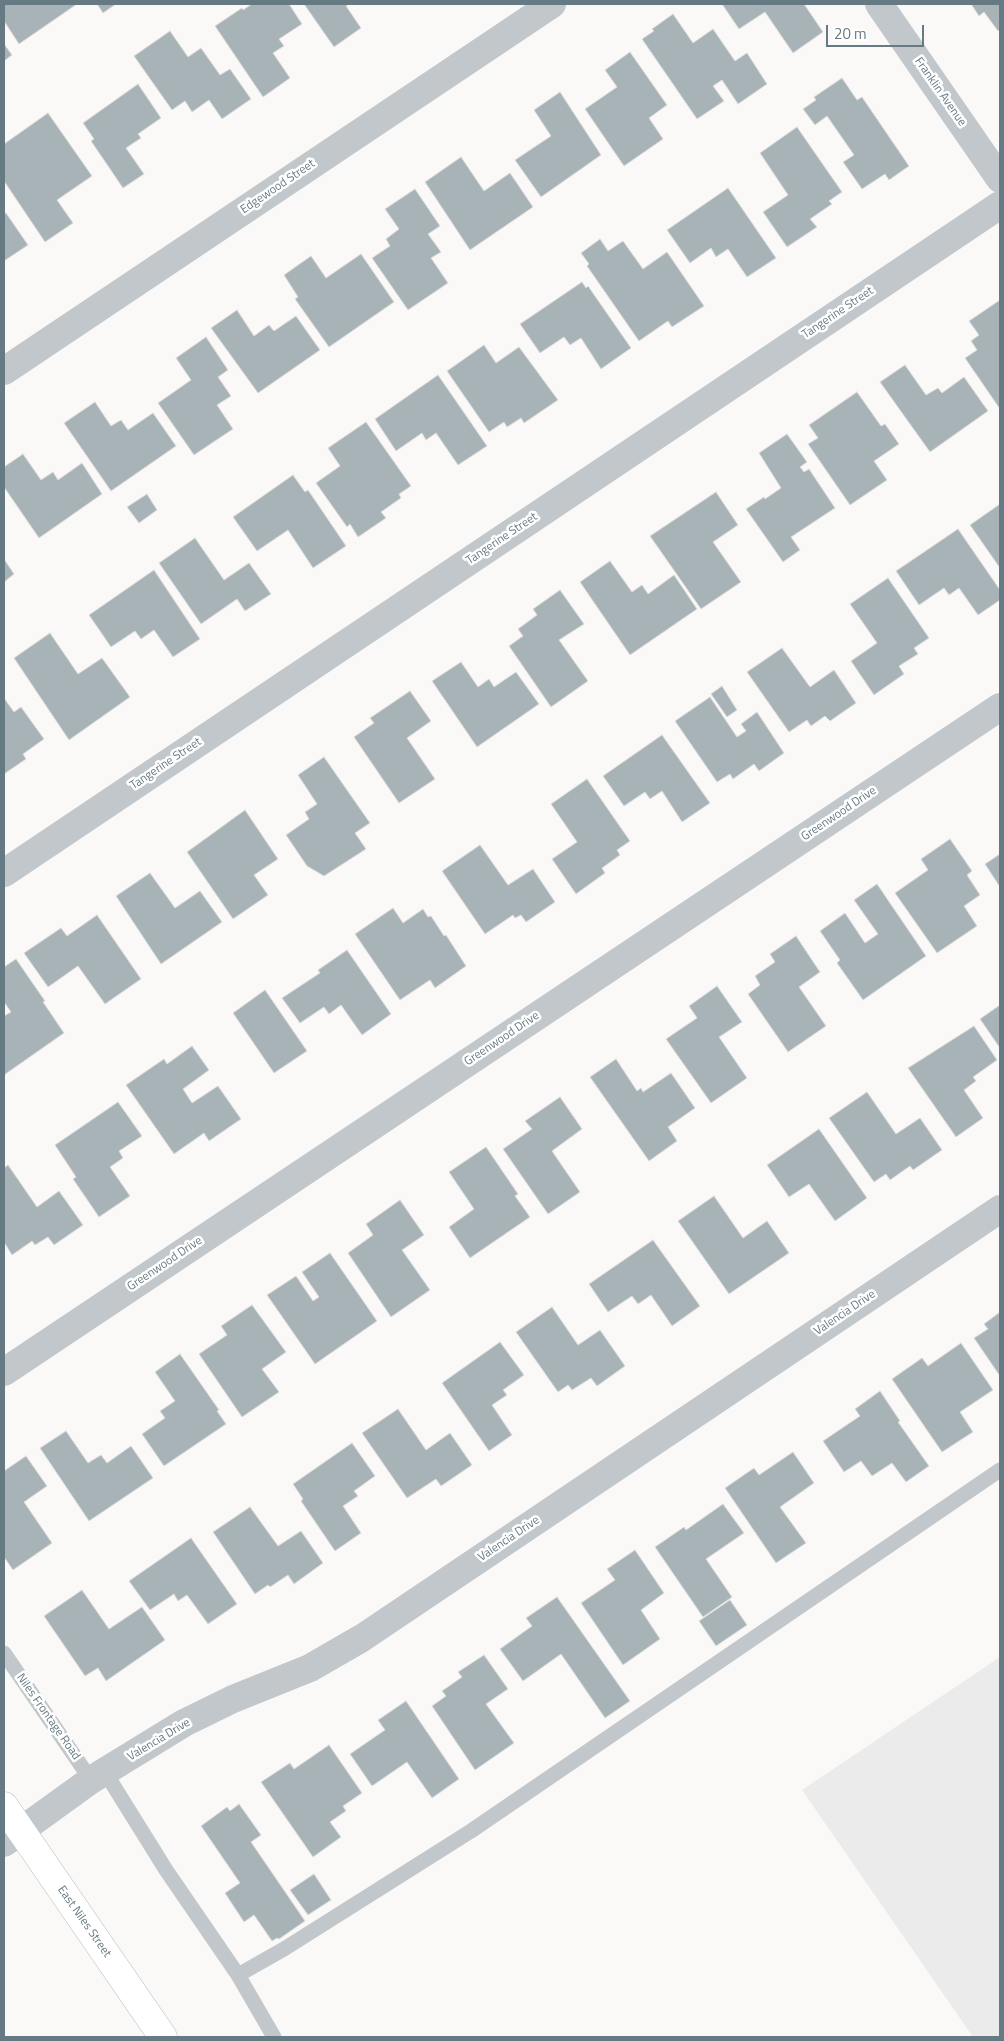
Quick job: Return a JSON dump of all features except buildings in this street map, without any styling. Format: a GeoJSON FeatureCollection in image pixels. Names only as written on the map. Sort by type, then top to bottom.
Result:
{"type":"FeatureCollection","features":[{"type":"Feature","properties":{"kind":"main road","name":"East Niles Street"},"geometry":{"type":"LineString","coordinates":[[4,1806],[12,1837],[163,2037]]}},
{"type":"Feature","properties":{"kind":"street","name":"Edgewood Street"},"geometry":{"type":"LineString","coordinates":[[4,371],[552,4]]}},
{"type":"Feature","properties":{"kind":"street","name":"Franklin Avenue"},"geometry":{"type":"LineString","coordinates":[[879,4],[1000,179]]}},
{"type":"Feature","properties":{"kind":"street","name":"Tangerine Street"},"geometry":{"type":"LineString","coordinates":[[4,873],[1000,205]]}},
{"type":"Feature","properties":{"kind":"street","name":"Greenwood Drive"},"geometry":{"type":"LineString","coordinates":[[4,1372],[1000,707]]}},
{"type":"Feature","properties":{"kind":"street","name":"Valencia Drive"},"geometry":{"type":"LineString","coordinates":[[12,1837],[99,1776],[184,1723],[233,1699],[310,1668],[362,1638],[1000,1209]]}},
{"type":"Feature","properties":{"kind":"lane"},"geometry":{"type":"LineString","coordinates":[[238,1975],[284,1949],[471,1831],[1000,1470]]}},
{"type":"Feature","properties":{"kind":"lane","name":"Niles Frontage Road"},"geometry":{"type":"LineString","coordinates":[[4,1654],[99,1776],[166,1870],[238,1975],[274,2037]]}},
{"type":"Feature","properties":{"kind":"shaded area"},"geometry":{"type":"Polygon","coordinates":[[[1000,1657],[1000,2037],[973,2037],[802,1790],[1000,1657]]]}}]}
